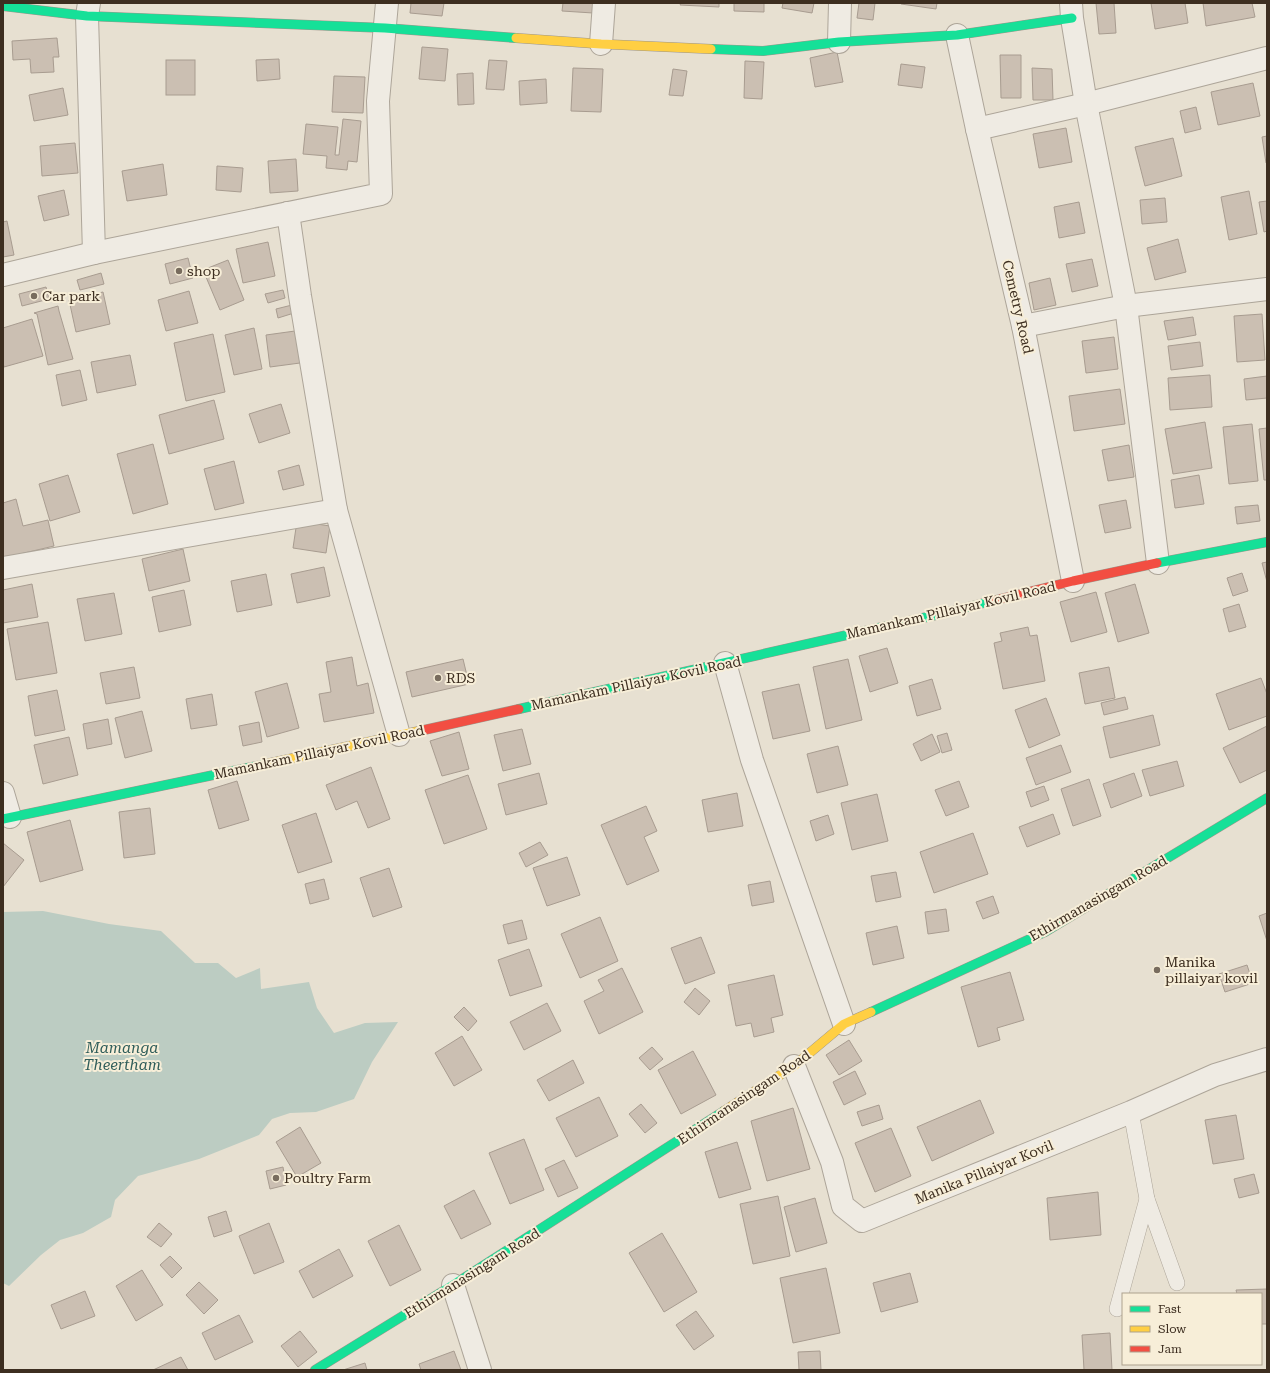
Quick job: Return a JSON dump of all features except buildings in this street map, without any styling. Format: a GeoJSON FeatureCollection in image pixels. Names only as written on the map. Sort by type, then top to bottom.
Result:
{"type":"FeatureCollection","features":[{"type":"Feature","properties":{"kind":"street"},"geometry":{"type":"LineString","coordinates":[[3,275],[94,253],[381,194],[378,101],[387,3]]}},
{"type":"Feature","properties":{"kind":"street"},"geometry":{"type":"LineString","coordinates":[[601,44],[604,3]]}},
{"type":"Feature","properties":{"kind":"street"},"geometry":{"type":"LineString","coordinates":[[838,42],[840,3]]}},
{"type":"Feature","properties":{"kind":"street"},"geometry":{"type":"LineString","coordinates":[[3,6],[88,9],[385,28],[601,44],[763,51],[838,42],[958,35],[1071,10],[1086,104],[1126,306],[1158,563]]}},
{"type":"Feature","properties":{"kind":"street"},"geometry":{"type":"LineString","coordinates":[[88,9],[94,253]]}},
{"type":"Feature","properties":{"kind":"street","name":"Cemetry Road"},"geometry":{"type":"LineString","coordinates":[[958,35],[976,129],[1023,326],[1073,581]]}},
{"type":"Feature","properties":{"kind":"street"},"geometry":{"type":"LineString","coordinates":[[976,129],[1086,104],[1267,58]]}},
{"type":"Feature","properties":{"kind":"street"},"geometry":{"type":"LineString","coordinates":[[288,213],[300,296],[336,510],[399,735]]}},
{"type":"Feature","properties":{"kind":"street"},"geometry":{"type":"LineString","coordinates":[[1023,326],[1126,306],[1267,289]]}},
{"type":"Feature","properties":{"kind":"street"},"geometry":{"type":"LineString","coordinates":[[3,568],[336,510]]}},
{"type":"Feature","properties":{"kind":"street","name":"Mamankam Pillaiyar Kovil Road"},"geometry":{"type":"LineString","coordinates":[[6,818],[380,740],[936,615],[1073,581],[1267,542]]}},
{"type":"Feature","properties":{"kind":"street"},"geometry":{"type":"LineString","coordinates":[[725,663],[752,760],[844,1024]]}},
{"type":"Feature","properties":{"kind":"street"},"geometry":{"type":"LineString","coordinates":[[3,793],[6,818]]}},
{"type":"Feature","properties":{"kind":"street","name":"Ethirmanasingam Road"},"geometry":{"type":"LineString","coordinates":[[315,1370],[453,1286],[794,1066],[844,1024],[1045,932],[1267,798]]}},
{"type":"Feature","properties":{"kind":"street","name":"Manika Pillaiyar Kovil"},"geometry":{"type":"LineString","coordinates":[[794,1066],[832,1162],[843,1206],[862,1221],[1131,1112],[1215,1075],[1267,1059]]}},
{"type":"Feature","properties":{"kind":"street"},"geometry":{"type":"LineString","coordinates":[[453,1286],[480,1370]]}},
{"type":"Feature","properties":{"kind":"lane"},"geometry":{"type":"LineString","coordinates":[[1131,1112],[1147,1199],[1177,1283]]}},
{"type":"Feature","properties":{"kind":"lane"},"geometry":{"type":"LineString","coordinates":[[1117,1309],[1147,1199]]}},
{"type":"Feature","properties":{"kind":"water","name":"Mamanga Theertham"},"geometry":{"type":"Polygon","coordinates":[[[43,911],[109,924],[161,931],[195,963],[218,963],[236,978],[260,968],[261,989],[309,982],[317,1008],[334,1033],[365,1023],[398,1022],[372,1062],[354,1099],[316,1112],[290,1113],[272,1119],[259,1135],[199,1159],[138,1176],[115,1200],[111,1217],[83,1233],[60,1240],[41,1255],[9,1286],[3,1283],[3,912],[43,911]]]}},
{"type":"Feature","properties":{"kind":"traffic: fast"},"geometry":{"type":"LineString","coordinates":[[3,6],[87,16],[385,28],[516,38]]}},
{"type":"Feature","properties":{"kind":"traffic: fast"},"geometry":{"type":"LineString","coordinates":[[711,49],[763,51],[839,42],[957,35],[1072,18]]}},
{"type":"Feature","properties":{"kind":"traffic: fast"},"geometry":{"type":"LineString","coordinates":[[1157,563],[1267,542]]}},
{"type":"Feature","properties":{"kind":"traffic: fast"},"geometry":{"type":"LineString","coordinates":[[519,709],[936,615],[996,600]]}},
{"type":"Feature","properties":{"kind":"traffic: fast"},"geometry":{"type":"LineString","coordinates":[[3,819],[266,764]]}},
{"type":"Feature","properties":{"kind":"traffic: fast"},"geometry":{"type":"LineString","coordinates":[[871,1012],[1045,932],[1267,798]]}},
{"type":"Feature","properties":{"kind":"traffic: fast"},"geometry":{"type":"LineString","coordinates":[[315,1370],[453,1285],[724,1111]]}},
{"type":"Feature","properties":{"kind":"traffic: slow"},"geometry":{"type":"LineString","coordinates":[[516,38],[601,44],[711,49]]}},
{"type":"Feature","properties":{"kind":"traffic: slow"},"geometry":{"type":"LineString","coordinates":[[266,764],[424,730]]}},
{"type":"Feature","properties":{"kind":"traffic: slow"},"geometry":{"type":"LineString","coordinates":[[724,1111],[794,1066],[844,1024],[871,1012]]}},
{"type":"Feature","properties":{"kind":"traffic: jam"},"geometry":{"type":"LineString","coordinates":[[996,600],[1073,581],[1157,563]]}},
{"type":"Feature","properties":{"kind":"traffic: jam"},"geometry":{"type":"LineString","coordinates":[[424,730],[519,709]]}},
{"type":"Feature","properties":{"kind":"place","name":"shop"},"geometry":{"type":"Point","coordinates":[179,271]}},
{"type":"Feature","properties":{"kind":"place","name":"Car park"},"geometry":{"type":"Point","coordinates":[34,296]}},
{"type":"Feature","properties":{"kind":"place","name":"RDS"},"geometry":{"type":"Point","coordinates":[438,678]}},
{"type":"Feature","properties":{"kind":"place","name":"Manika pillaiyar kovil"},"geometry":{"type":"Point","coordinates":[1157,970]}},
{"type":"Feature","properties":{"kind":"place","name":"Poultry Farm"},"geometry":{"type":"Point","coordinates":[276,1178]}}]}
